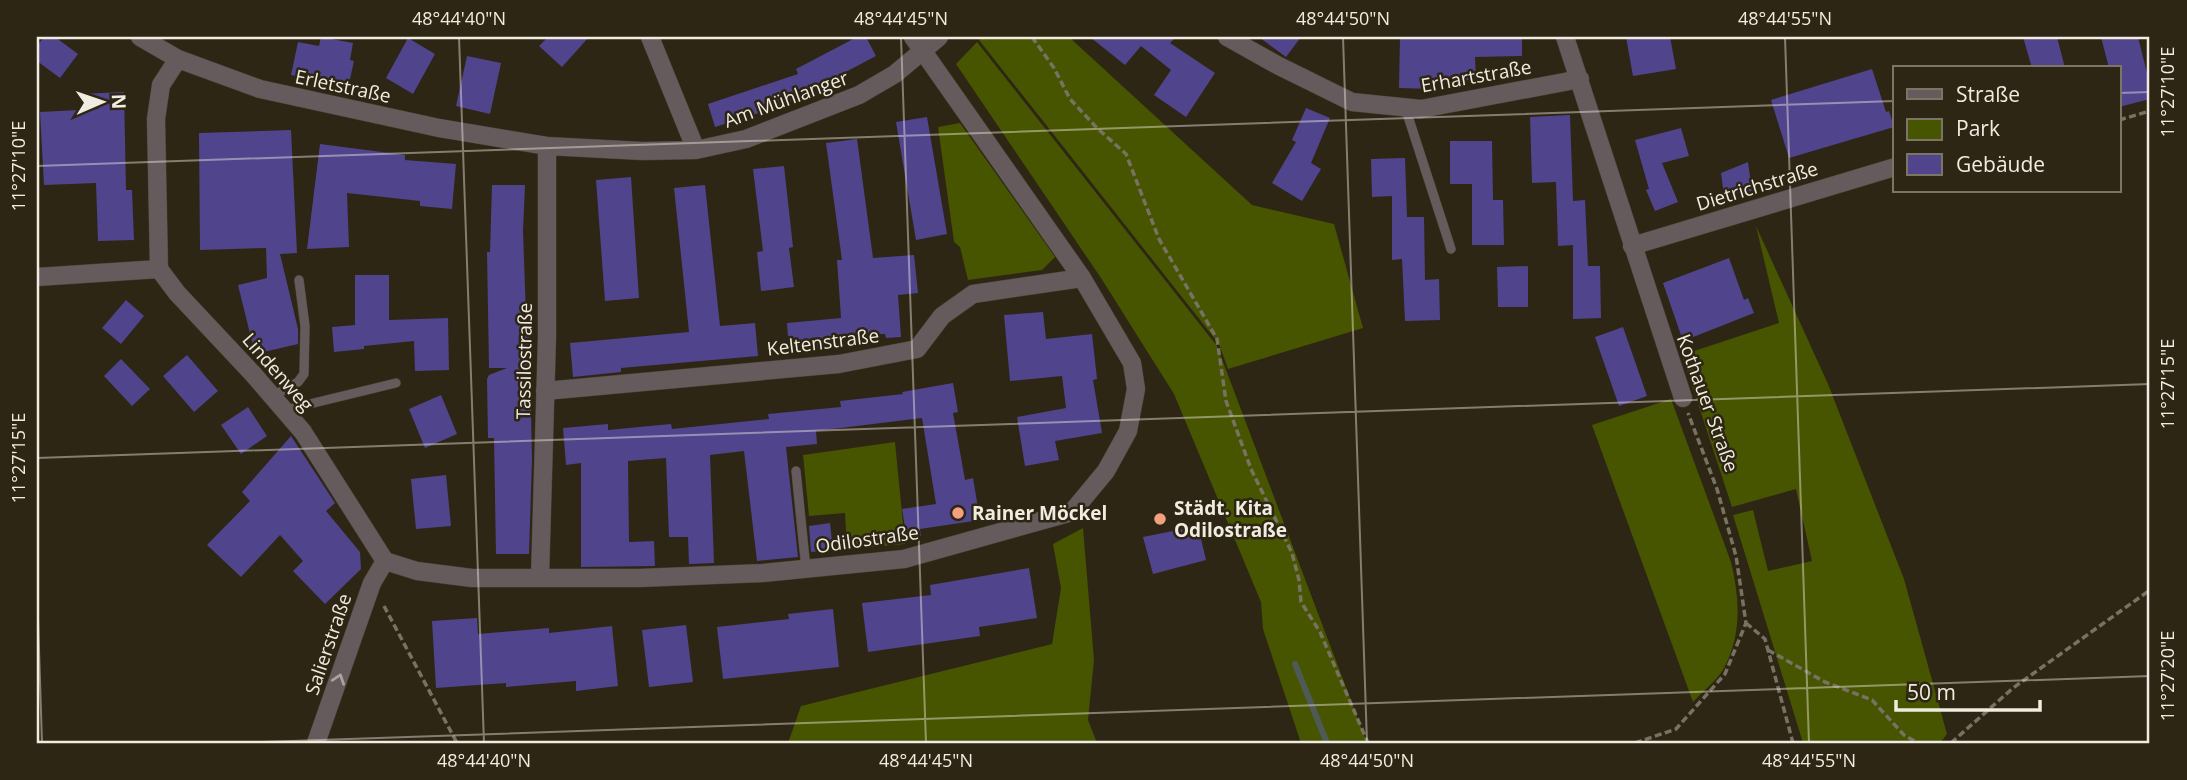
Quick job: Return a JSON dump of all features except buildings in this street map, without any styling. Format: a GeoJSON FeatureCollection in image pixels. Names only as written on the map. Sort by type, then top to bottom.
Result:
{"type":"FeatureCollection","features":[{"type":"Feature","properties":{"kind":"street","name":"Erletstraße"},"geometry":{"type":"LineString","coordinates":[[140,37],[178,59],[260,89],[439,128],[547,146]]}},
{"type":"Feature","properties":{"kind":"street"},"geometry":{"type":"LineString","coordinates":[[650,37],[696,150]]}},
{"type":"Feature","properties":{"kind":"street","name":"Am Mühlanger"},"geometry":{"type":"LineString","coordinates":[[547,146],[642,151],[696,150],[747,139],[859,95],[895,74],[918,44],[939,37]]}},
{"type":"Feature","properties":{"kind":"street","name":"Erhartstraße"},"geometry":{"type":"LineString","coordinates":[[1227,37],[1352,102],[1421,109],[1580,79]]}},
{"type":"Feature","properties":{"kind":"street","name":"Kothauer Straße"},"geometry":{"type":"LineString","coordinates":[[1565,37],[1683,398]]}},
{"type":"Feature","properties":{"kind":"street","name":"Odilostraße"},"geometry":{"type":"LineString","coordinates":[[540,578],[640,578],[806,569],[904,559],[1072,512],[1106,471],[1128,431],[1136,389],[1132,363],[1082,278],[918,44]]}},
{"type":"Feature","properties":{"kind":"street"},"geometry":{"type":"LineString","coordinates":[[37,277],[159,268],[156,119],[161,85],[178,59]]}},
{"type":"Feature","properties":{"kind":"street","name":"Tassilostraße"},"geometry":{"type":"LineString","coordinates":[[540,578],[547,146]]}},
{"type":"Feature","properties":{"kind":"street","name":"Dietrichstraße"},"geometry":{"type":"LineString","coordinates":[[1632,246],[1893,168]]}},
{"type":"Feature","properties":{"kind":"street","name":"Lindenweg"},"geometry":{"type":"LineString","coordinates":[[159,268],[177,293],[303,432],[385,561]]}},
{"type":"Feature","properties":{"kind":"street","name":"Keltenstraße"},"geometry":{"type":"LineString","coordinates":[[545,391],[839,365],[917,349],[942,317],[973,294],[1082,278]]}},
{"type":"Feature","properties":{"kind":"street"},"geometry":{"type":"LineString","coordinates":[[385,561],[417,571],[472,578],[540,578]]}},
{"type":"Feature","properties":{"kind":"street","name":"Salierstraße"},"geometry":{"type":"LineString","coordinates":[[316,743],[372,583],[385,561]]}},
{"type":"Feature","properties":{"kind":"lane"},"geometry":{"type":"LineString","coordinates":[[1405,107],[1451,249]]}},
{"type":"Feature","properties":{"kind":"lane"},"geometry":{"type":"LineString","coordinates":[[273,396],[298,382],[304,374],[305,326],[299,281]]}},
{"type":"Feature","properties":{"kind":"lane"},"geometry":{"type":"LineString","coordinates":[[285,410],[396,383]]}},
{"type":"Feature","properties":{"kind":"lane"},"geometry":{"type":"LineString","coordinates":[[796,471],[806,569]]}},
{"type":"Feature","properties":{"kind":"path"},"geometry":{"type":"LineString","coordinates":[[1032,37],[1054,68],[1070,99],[1126,154],[1159,239],[1217,339],[1226,401],[1251,469],[1292,553],[1301,602],[1320,632],[1368,743]]}},
{"type":"Feature","properties":{"kind":"path"},"geometry":{"type":"LineString","coordinates":[[2120,120],[2150,111]]}},
{"type":"Feature","properties":{"kind":"path","name":"Kothauer Straße"},"geometry":{"type":"LineString","coordinates":[[1683,398],[1717,489],[1735,555],[1746,623]]}},
{"type":"Feature","properties":{"kind":"path"},"geometry":{"type":"LineString","coordinates":[[372,583],[457,743]]}},
{"type":"Feature","properties":{"kind":"path"},"geometry":{"type":"LineString","coordinates":[[1951,743],[2013,688],[2150,590]]}},
{"type":"Feature","properties":{"kind":"path"},"geometry":{"type":"LineString","coordinates":[[1635,743],[1676,729],[1725,674],[1746,623],[1765,639],[1793,743]]}},
{"type":"Feature","properties":{"kind":"path"},"geometry":{"type":"LineString","coordinates":[[1768,650],[1825,682],[1872,700],[1904,734],[1918,743]]}},
{"type":"Feature","properties":{"kind":"green space"},"geometry":{"type":"Polygon","coordinates":[[[982,37],[1069,37],[1252,205],[1334,224],[1363,328],[1228,369],[1219,344],[979,40],[982,37]]]}},
{"type":"Feature","properties":{"kind":"green space"},"geometry":{"type":"Polygon","coordinates":[[[977,42],[1217,346],[1367,743],[1301,743],[1263,629],[1261,602],[1174,394],[1101,278],[956,64],[977,42]]]}},
{"type":"Feature","properties":{"kind":"green space"},"geometry":{"type":"Polygon","coordinates":[[[960,123],[1055,257],[1042,270],[968,280],[960,247],[954,242],[938,127],[960,123]]]}},
{"type":"Feature","properties":{"kind":"green space"},"geometry":{"type":"Polygon","coordinates":[[[1756,226],[1828,384],[1904,579],[1947,734],[1940,743],[1803,743],[1733,515],[1753,510],[1768,571],[1812,561],[1796,489],[1732,507],[1682,355],[1779,323],[1756,226]]]}},
{"type":"Feature","properties":{"kind":"green space"},"geometry":{"type":"Polygon","coordinates":[[[1671,399],[1731,562],[1737,603],[1736,631],[1729,657],[1720,674],[1693,702],[1592,425],[1671,399]]]}},
{"type":"Feature","properties":{"kind":"green space"},"geometry":{"type":"Polygon","coordinates":[[[895,442],[905,544],[847,549],[845,513],[809,516],[803,455],[895,442]]]}},
{"type":"Feature","properties":{"kind":"green space"},"geometry":{"type":"Polygon","coordinates":[[[1083,528],[1094,660],[1088,720],[1097,743],[788,743],[801,706],[1052,644],[1061,588],[1053,544],[1083,528]]]}},
{"type":"Feature","properties":{"kind":"waterway"},"geometry":{"type":"LineString","coordinates":[[1295,664],[1327,743]]}},
{"type":"Feature","properties":{"kind":"place","name":"Rainer Möckel"},"geometry":{"type":"Point","coordinates":[958,513]}},
{"type":"Feature","properties":{"kind":"place","name":"Städt. Kita Odilostraße"},"geometry":{"type":"Point","coordinates":[1160,519]}}]}
